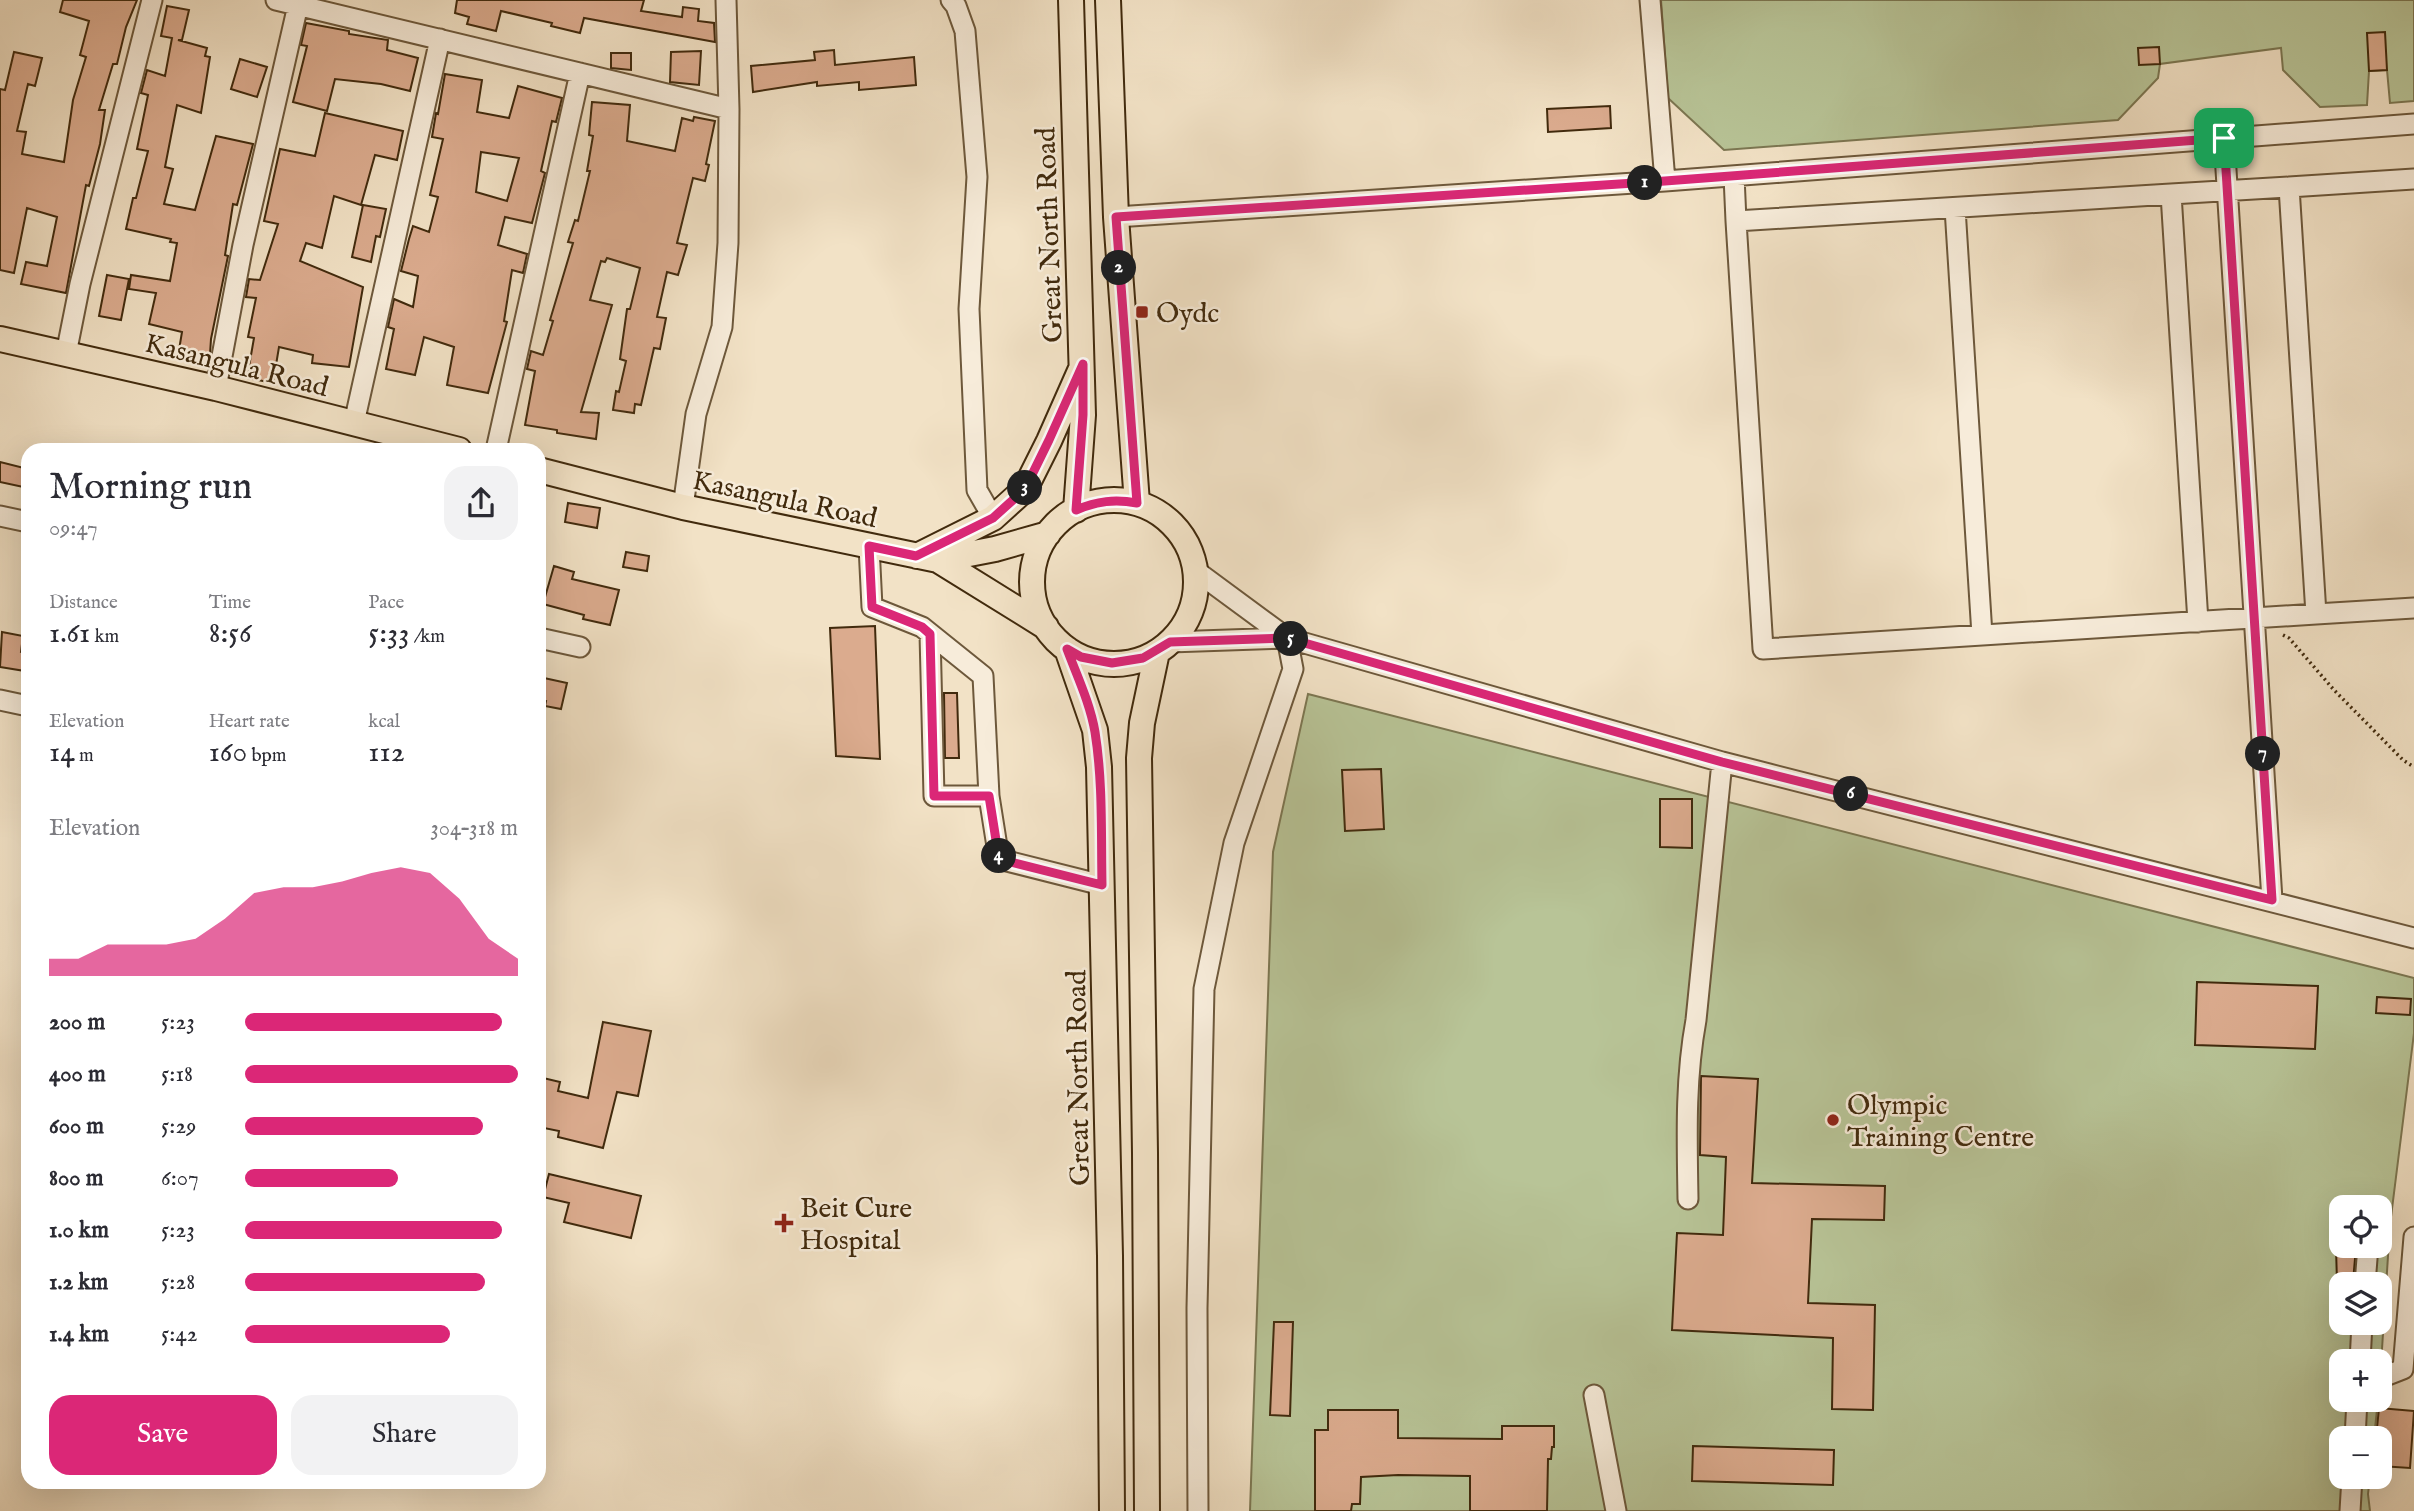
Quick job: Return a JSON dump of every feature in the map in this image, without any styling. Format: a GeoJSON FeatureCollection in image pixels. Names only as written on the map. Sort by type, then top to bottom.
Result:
{"type":"FeatureCollection","features":[{"type":"Feature","properties":{"kind":"main road","name":"Great North Road"},"geometry":{"type":"LineString","coordinates":[[1071,0],[1083,364],[1083,415],[1076,510]]}},
{"type":"Feature","properties":{"kind":"main road"},"geometry":{"type":"LineString","coordinates":[[1108,0],[1116,217],[1137,503]]}},
{"type":"Feature","properties":{"kind":"main road","name":"Kasangula Road"},"geometry":{"type":"LineString","coordinates":[[0,339],[216,388],[433,443]]}},
{"type":"Feature","properties":{"kind":"main road"},"geometry":{"type":"LineString","coordinates":[[927,558],[993,518],[1025,489],[1083,364]]}},
{"type":"Feature","properties":{"kind":"main road","name":"Kasangula Road"},"geometry":{"type":"LineString","coordinates":[[546,472],[683,507],[927,558],[1046,627]]}},
{"type":"Feature","properties":{"kind":"main road"},"geometry":{"type":"LineString","coordinates":[[1147,1511],[1139,758],[1142,723],[1163,647],[1189,617],[1196,587],[1196,571],[1192,556],[1177,529],[1165,518],[1137,503],[1106,501],[1091,504],[1076,510],[1056,524],[1048,534],[1035,562],[1032,587],[1039,614],[1046,627],[1067,649],[1081,657],[1112,663],[1128,662],[1163,647]]}},
{"type":"Feature","properties":{"kind":"main road","name":"Kasangula Road"},"geometry":{"type":"LineString","coordinates":[[927,558],[995,549],[1048,534]]}},
{"type":"Feature","properties":{"kind":"main road","name":"Great North Road"},"geometry":{"type":"LineString","coordinates":[[1067,649],[1087,701],[1099,767],[1110,1256],[1112,1511]]}},
{"type":"Feature","properties":{"kind":"street"},"geometry":{"type":"LineString","coordinates":[[66,354],[80,284],[152,0]]}},
{"type":"Feature","properties":{"kind":"street"},"geometry":{"type":"LineString","coordinates":[[276,0],[729,109]]}},
{"type":"Feature","properties":{"kind":"street"},"geometry":{"type":"LineString","coordinates":[[683,507],[696,414],[722,327],[728,243],[729,109],[726,0]]}},
{"type":"Feature","properties":{"kind":"street"},"geometry":{"type":"LineString","coordinates":[[951,0],[965,31],[977,177],[969,309],[975,467],[977,490],[993,518]]}},
{"type":"Feature","properties":{"kind":"street"},"geometry":{"type":"LineString","coordinates":[[1650,0],[1665,181]]}},
{"type":"Feature","properties":{"kind":"street"},"geometry":{"type":"LineString","coordinates":[[216,388],[243,246],[298,5]]}},
{"type":"Feature","properties":{"kind":"street"},"geometry":{"type":"LineString","coordinates":[[354,423],[440,39]]}},
{"type":"Feature","properties":{"kind":"street"},"geometry":{"type":"LineString","coordinates":[[498,443],[580,73]]}},
{"type":"Feature","properties":{"kind":"street"},"geometry":{"type":"LineString","coordinates":[[1116,217],[1665,181],[2414,124]]}},
{"type":"Feature","properties":{"kind":"street"},"geometry":{"type":"LineString","coordinates":[[2224,138],[2272,900]]}},
{"type":"Feature","properties":{"kind":"street"},"geometry":{"type":"LineString","coordinates":[[1734,176],[1763,649],[2414,608]]}},
{"type":"Feature","properties":{"kind":"street"},"geometry":{"type":"LineString","coordinates":[[1736,221],[2414,179]]}},
{"type":"Feature","properties":{"kind":"street"},"geometry":{"type":"LineString","coordinates":[[2290,187],[2316,614]]}},
{"type":"Feature","properties":{"kind":"street"},"geometry":{"type":"LineString","coordinates":[[2171,194],[2198,622]]}},
{"type":"Feature","properties":{"kind":"street"},"geometry":{"type":"LineString","coordinates":[[1955,208],[1982,635]]}},
{"type":"Feature","properties":{"kind":"street"},"geometry":{"type":"LineString","coordinates":[[0,516],[21,520]]}},
{"type":"Feature","properties":{"kind":"street"},"geometry":{"type":"LineString","coordinates":[[869,546],[872,607],[922,627],[983,676],[989,796],[999,859],[1102,885]]}},
{"type":"Feature","properties":{"kind":"street"},"geometry":{"type":"LineString","coordinates":[[1196,571],[1287,638],[1293,669],[1234,843],[1204,989],[1196,1308],[1198,1511]]}},
{"type":"Feature","properties":{"kind":"street"},"geometry":{"type":"LineString","coordinates":[[930,634],[934,796],[989,796]]}},
{"type":"Feature","properties":{"kind":"street"},"geometry":{"type":"LineString","coordinates":[[1163,647],[1287,638],[1722,762],[2414,938]]}},
{"type":"Feature","properties":{"kind":"street"},"geometry":{"type":"LineString","coordinates":[[546,640],[580,648]]}},
{"type":"Feature","properties":{"kind":"street"},"geometry":{"type":"LineString","coordinates":[[0,700],[21,704]]}},
{"type":"Feature","properties":{"kind":"street"},"geometry":{"type":"LineString","coordinates":[[1688,1199],[1686,1099],[1722,762]]}},
{"type":"Feature","properties":{"kind":"street"},"geometry":{"type":"LineString","coordinates":[[2392,1373],[2403,1369],[2414,1237]]}},
{"type":"Feature","properties":{"kind":"street"},"geometry":{"type":"LineString","coordinates":[[1594,1395],[1616,1511]]}},
{"type":"Feature","properties":{"kind":"street"},"geometry":{"type":"LineString","coordinates":[[2350,1511],[2351,1489]]}},
{"type":"Feature","properties":{"kind":"path"},"geometry":{"type":"LineString","coordinates":[[2254,618],[2289,638],[2334,690],[2403,760],[2414,767]]}},
{"type":"Feature","properties":{"kind":"green space"},"geometry":{"type":"Polygon","coordinates":[[[1661,0],[2414,0],[2414,101],[2390,103],[2387,70],[2369,71],[2367,105],[2320,107],[2283,70],[2281,48],[2160,64],[2158,78],[2118,120],[1724,150],[1668,98],[1661,0]]]}},
{"type":"Feature","properties":{"kind":"green space","name":"Olympic Training Centre"},"geometry":{"type":"Polygon","coordinates":[[[1308,694],[2414,978],[2414,1033],[2392,1209],[2392,1195],[2329,1195],[2329,1258],[2388,1258],[2387,1272],[2329,1272],[2329,1335],[2383,1335],[2382,1349],[2329,1349],[2329,1412],[2377,1412],[2375,1426],[2329,1426],[2329,1489],[2369,1489],[2370,1511],[1250,1511],[1273,852],[1308,694]]]}},
{"type":"Feature","properties":{"kind":"building"},"geometry":{"type":"Polygon","coordinates":[[[63,0],[137,0],[99,110],[105,110],[100,144],[89,186],[86,185],[66,293],[21,284],[26,262],[47,266],[57,217],[27,208],[14,273],[0,270],[0,89],[5,90],[14,52],[42,58],[35,86],[28,84],[17,131],[26,132],[22,154],[64,162],[73,100],[86,57],[80,55],[89,21],[60,12],[63,0]]]}},
{"type":"Feature","properties":{"kind":"building"},"geometry":{"type":"Polygon","coordinates":[[[457,0],[644,0],[641,11],[682,17],[683,7],[699,9],[698,21],[714,23],[715,42],[584,18],[580,33],[551,26],[552,23],[501,11],[496,31],[467,24],[469,17],[455,13],[457,0]]]}},
{"type":"Feature","properties":{"kind":"building"},"geometry":{"type":"Polygon","coordinates":[[[167,6],[189,10],[182,40],[178,40],[207,48],[205,56],[210,57],[201,113],[177,105],[165,167],[173,169],[164,204],[195,210],[216,136],[253,144],[237,205],[233,204],[225,255],[228,256],[210,354],[179,350],[182,332],[149,324],[156,293],[129,289],[131,275],[170,281],[177,243],[170,242],[171,239],[126,229],[148,151],[137,149],[148,95],[141,93],[147,70],[165,76],[172,38],[161,36],[167,6]]]}},
{"type":"Feature","properties":{"kind":"building"},"geometry":{"type":"Polygon","coordinates":[[[306,23],[388,40],[387,50],[418,58],[410,91],[381,84],[335,79],[327,111],[293,102],[307,46],[301,45],[306,23]]]}},
{"type":"Feature","properties":{"kind":"building"},"geometry":{"type":"Polygon","coordinates":[[[2385,32],[2387,70],[2369,71],[2367,33],[2385,32]]]}},
{"type":"Feature","properties":{"kind":"building"},"geometry":{"type":"Polygon","coordinates":[[[2159,47],[2160,64],[2139,65],[2138,48],[2159,47]]]}},
{"type":"Feature","properties":{"kind":"building"},"geometry":{"type":"Polygon","coordinates":[[[834,50],[835,65],[914,57],[916,85],[859,90],[859,82],[817,86],[817,82],[753,92],[751,66],[815,60],[814,52],[834,50]]]}},
{"type":"Feature","properties":{"kind":"building"},"geometry":{"type":"Polygon","coordinates":[[[701,51],[699,85],[670,82],[671,52],[701,51]]]}},
{"type":"Feature","properties":{"kind":"building"},"geometry":{"type":"Polygon","coordinates":[[[611,53],[631,53],[631,70],[611,68],[611,53]]]}},
{"type":"Feature","properties":{"kind":"building"},"geometry":{"type":"Polygon","coordinates":[[[240,59],[267,67],[257,97],[231,89],[240,59]]]}},
{"type":"Feature","properties":{"kind":"building"},"geometry":{"type":"Polygon","coordinates":[[[445,74],[482,80],[477,112],[509,118],[518,86],[562,98],[556,122],[552,121],[541,171],[545,173],[532,223],[505,217],[498,245],[527,254],[523,273],[512,270],[504,321],[507,322],[488,393],[447,385],[454,347],[424,337],[415,375],[386,369],[394,329],[388,327],[394,299],[413,307],[418,276],[401,271],[409,239],[413,226],[429,232],[438,197],[430,195],[443,139],[432,137],[436,113],[438,114],[445,74]],[[481,152],[476,192],[507,201],[519,158],[481,152]]]}},
{"type":"Feature","properties":{"kind":"building"},"geometry":{"type":"Polygon","coordinates":[[[592,102],[630,105],[627,141],[675,151],[682,118],[715,121],[705,181],[693,178],[677,243],[687,245],[678,275],[667,272],[657,317],[666,318],[660,349],[654,348],[641,405],[635,404],[634,413],[613,410],[626,361],[620,359],[627,309],[630,309],[640,268],[607,258],[605,262],[601,261],[590,300],[612,305],[581,412],[599,413],[596,439],[525,425],[535,371],[527,369],[531,351],[543,355],[553,321],[550,320],[573,243],[568,242],[575,220],[578,221],[590,171],[587,171],[593,136],[589,135],[592,102]]]}},
{"type":"Feature","properties":{"kind":"building"},"geometry":{"type":"Polygon","coordinates":[[[1610,106],[1611,128],[1548,132],[1547,109],[1610,106]]]}},
{"type":"Feature","properties":{"kind":"building"},"geometry":{"type":"Polygon","coordinates":[[[325,113],[403,131],[397,160],[375,155],[361,205],[334,196],[322,248],[306,243],[300,261],[363,287],[349,367],[312,363],[313,355],[279,347],[273,383],[247,378],[254,338],[248,337],[256,298],[246,297],[249,279],[260,280],[278,224],[264,221],[280,149],[315,156],[325,113]]]}},
{"type":"Feature","properties":{"kind":"building"},"geometry":{"type":"Polygon","coordinates":[[[363,205],[386,209],[380,237],[376,236],[371,262],[352,257],[363,205]]]}},
{"type":"Feature","properties":{"kind":"building"},"geometry":{"type":"Polygon","coordinates":[[[107,275],[129,279],[121,320],[99,316],[107,275]]]}},
{"type":"Feature","properties":{"kind":"building"},"geometry":{"type":"Polygon","coordinates":[[[0,462],[21,467],[21,486],[0,482],[0,462]]]}},
{"type":"Feature","properties":{"kind":"building"},"geometry":{"type":"Polygon","coordinates":[[[568,503],[600,508],[597,528],[565,522],[568,503]]]}},
{"type":"Feature","properties":{"kind":"building"},"geometry":{"type":"Polygon","coordinates":[[[626,552],[649,556],[647,571],[623,567],[626,552]]]}},
{"type":"Feature","properties":{"kind":"building"},"geometry":{"type":"Polygon","coordinates":[[[554,566],[574,572],[572,579],[619,590],[610,625],[583,619],[584,615],[546,605],[546,594],[554,566]]]}},
{"type":"Feature","properties":{"kind":"building"},"geometry":{"type":"Polygon","coordinates":[[[875,626],[880,759],[836,756],[830,628],[875,626]]]}},
{"type":"Feature","properties":{"kind":"building"},"geometry":{"type":"Polygon","coordinates":[[[2,632],[21,636],[21,670],[0,667],[2,632]]]}},
{"type":"Feature","properties":{"kind":"building"},"geometry":{"type":"Polygon","coordinates":[[[546,678],[567,683],[561,709],[546,706],[546,678]]]}},
{"type":"Feature","properties":{"kind":"building"},"geometry":{"type":"Polygon","coordinates":[[[944,693],[957,693],[959,758],[945,758],[944,693]]]}},
{"type":"Feature","properties":{"kind":"building"},"geometry":{"type":"Polygon","coordinates":[[[1381,769],[1384,829],[1345,831],[1342,770],[1381,769]]]}},
{"type":"Feature","properties":{"kind":"building"},"geometry":{"type":"Polygon","coordinates":[[[1660,799],[1692,799],[1692,848],[1660,847],[1660,799]]]}},
{"type":"Feature","properties":{"kind":"building"},"geometry":{"type":"Polygon","coordinates":[[[2197,982],[2318,986],[2315,1049],[2195,1045],[2197,982]]]}},
{"type":"Feature","properties":{"kind":"building"},"geometry":{"type":"Polygon","coordinates":[[[2377,997],[2411,999],[2410,1015],[2376,1013],[2377,997]]]}},
{"type":"Feature","properties":{"kind":"building"},"geometry":{"type":"Polygon","coordinates":[[[603,1022],[651,1031],[638,1096],[617,1092],[603,1148],[558,1137],[559,1131],[546,1128],[546,1079],[560,1082],[558,1091],[588,1098],[603,1022]]]}},
{"type":"Feature","properties":{"kind":"building"},"geometry":{"type":"Polygon","coordinates":[[[1701,1076],[1758,1079],[1752,1183],[1885,1186],[1884,1220],[1812,1219],[1808,1303],[1875,1305],[1873,1410],[1832,1409],[1833,1338],[1672,1330],[1677,1233],[1723,1235],[1726,1157],[1700,1155],[1701,1076]]]}},
{"type":"Feature","properties":{"kind":"building"},"geometry":{"type":"Polygon","coordinates":[[[549,1174],[641,1196],[631,1238],[564,1222],[569,1203],[546,1198],[549,1174]]]}},
{"type":"Feature","properties":{"kind":"building"},"geometry":{"type":"Polygon","coordinates":[[[2336,1258],[2355,1258],[2354,1272],[2337,1272],[2336,1258]]]}},
{"type":"Feature","properties":{"kind":"building"},"geometry":{"type":"Polygon","coordinates":[[[1274,1322],[1293,1322],[1290,1416],[1270,1415],[1274,1322]]]}},
{"type":"Feature","properties":{"kind":"building"},"geometry":{"type":"Polygon","coordinates":[[[2392,1409],[2414,1411],[2410,1468],[2392,1467],[2392,1426],[2377,1426],[2379,1412],[2392,1412],[2392,1409]]]}},
{"type":"Feature","properties":{"kind":"building"},"geometry":{"type":"Polygon","coordinates":[[[1328,1410],[1398,1410],[1398,1438],[1502,1439],[1502,1426],[1554,1426],[1554,1447],[1551,1459],[1548,1459],[1547,1511],[1470,1511],[1470,1476],[1398,1475],[1361,1477],[1360,1504],[1352,1504],[1351,1511],[1315,1511],[1315,1430],[1328,1430],[1328,1410]]]}},
{"type":"Feature","properties":{"kind":"building"},"geometry":{"type":"Polygon","coordinates":[[[1693,1446],[1834,1450],[1833,1485],[1692,1481],[1693,1446]]]}},
{"type":"Feature","properties":{"kind":"place","name":"Oydc"},"geometry":{"type":"Point","coordinates":[1142,312]}},
{"type":"Feature","properties":{"kind":"place","name":"Olympic Training Centre"},"geometry":{"type":"Point","coordinates":[1833,1120]}},
{"type":"Feature","properties":{"kind":"place","name":"Beit Cure Hospital"},"geometry":{"type":"Point","coordinates":[784,1223]}},
{"type":"Feature","properties":{"kind":"route"},"geometry":{"type":"LineString","coordinates":[[2224,138],[2272,900],[1722,762],[1287,638],[1170,642],[1143,658],[1112,663],[1081,657],[1067,649],[1087,701],[1094,730],[1099,767],[1102,885],[999,859],[989,796],[934,796],[930,634],[922,627],[872,607],[869,546],[916,556],[993,518],[1025,489],[1083,364],[1083,415],[1076,510],[1106,501],[1137,503],[1116,217],[1665,181],[2224,138]]}}]}
